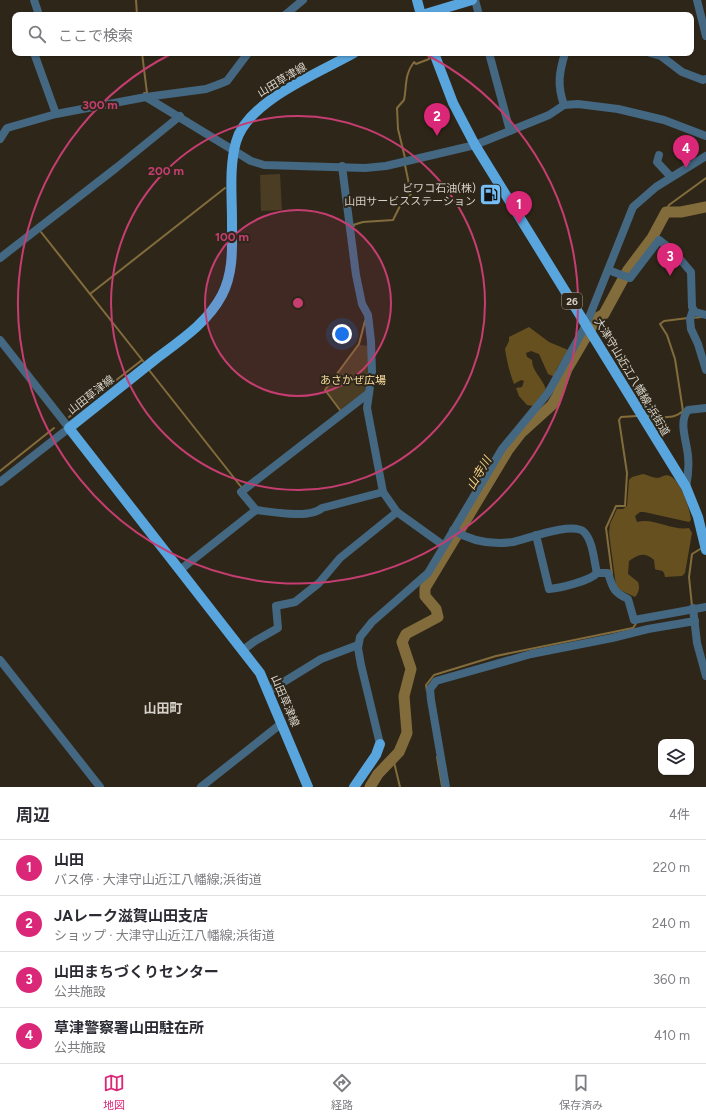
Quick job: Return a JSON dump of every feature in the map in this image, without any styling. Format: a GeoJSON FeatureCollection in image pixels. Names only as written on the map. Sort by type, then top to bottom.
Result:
{"type":"FeatureCollection","features":[{"type":"Feature","properties":{"kind":"main road"},"geometry":{"type":"LineString","coordinates":[[416,0],[421,12]]}},
{"type":"Feature","properties":{"kind":"main road"},"geometry":{"type":"LineString","coordinates":[[432,12],[474,0]]}},
{"type":"Feature","properties":{"kind":"main road","name":"山田草津線"},"geometry":{"type":"LineString","coordinates":[[308,787],[269,691],[260,673],[69,428],[199,324],[217,304],[226,285],[232,254],[232,184],[234,150],[243,126],[258,109],[292,87],[349,56]]}},
{"type":"Feature","properties":{"kind":"main road","name":"大津守山近江八幡線;浜街道"},"geometry":{"type":"LineString","coordinates":[[435,56],[453,103],[475,145],[686,487],[698,517],[706,550]]}},
{"type":"Feature","properties":{"kind":"main road"},"geometry":{"type":"LineString","coordinates":[[354,787],[376,755],[380,744]]}},
{"type":"Feature","properties":{"kind":"street"},"geometry":{"type":"LineString","coordinates":[[34,0],[38,12]]}},
{"type":"Feature","properties":{"kind":"street"},"geometry":{"type":"LineString","coordinates":[[289,12],[303,0]]}},
{"type":"Feature","properties":{"kind":"street"},"geometry":{"type":"LineString","coordinates":[[474,0],[478,12]]}},
{"type":"Feature","properties":{"kind":"street"},"geometry":{"type":"LineString","coordinates":[[696,0],[706,36]]}},
{"type":"Feature","properties":{"kind":"street"},"geometry":{"type":"LineString","coordinates":[[35,56],[56,114]]}},
{"type":"Feature","properties":{"kind":"street"},"geometry":{"type":"LineString","coordinates":[[0,139],[8,128],[56,114],[146,96],[206,89],[227,81],[246,56]]}},
{"type":"Feature","properties":{"kind":"street"},"geometry":{"type":"LineString","coordinates":[[490,56],[510,131]]}},
{"type":"Feature","properties":{"kind":"street"},"geometry":{"type":"LineString","coordinates":[[564,56],[560,71],[559,91],[564,106]]}},
{"type":"Feature","properties":{"kind":"street"},"geometry":{"type":"LineString","coordinates":[[661,56],[682,72],[703,80],[706,79]]}},
{"type":"Feature","properties":{"kind":"street"},"geometry":{"type":"LineString","coordinates":[[146,96],[251,161],[264,165],[342,166],[365,168],[386,166],[475,145],[549,115],[564,106],[578,104],[618,109],[664,120],[706,136]]}},
{"type":"Feature","properties":{"kind":"street"},"geometry":{"type":"LineString","coordinates":[[0,258],[180,116]]}},
{"type":"Feature","properties":{"kind":"street"},"geometry":{"type":"LineString","coordinates":[[659,155],[657,162],[671,177]]}},
{"type":"Feature","properties":{"kind":"street"},"geometry":{"type":"LineString","coordinates":[[380,744],[368,696],[358,645],[362,634],[372,622],[428,573],[443,545],[454,530],[502,449],[548,393],[586,325],[632,207],[646,194],[706,156]]}},
{"type":"Feature","properties":{"kind":"street"},"geometry":{"type":"LineString","coordinates":[[342,166],[356,275],[362,304],[368,315],[372,372],[367,408],[383,492],[397,512],[443,545]]}},
{"type":"Feature","properties":{"kind":"street"},"geometry":{"type":"LineString","coordinates":[[608,270],[630,278],[659,240],[674,251],[691,272],[693,310],[690,319],[691,329],[702,342],[706,370]]}},
{"type":"Feature","properties":{"kind":"street"},"geometry":{"type":"LineString","coordinates":[[693,310],[706,315]]}},
{"type":"Feature","properties":{"kind":"street"},"geometry":{"type":"LineString","coordinates":[[0,340],[69,428],[0,482]]}},
{"type":"Feature","properties":{"kind":"street"},"geometry":{"type":"LineString","coordinates":[[369,393],[241,492],[256,510],[284,513],[316,513],[322,508],[383,492]]}},
{"type":"Feature","properties":{"kind":"street"},"geometry":{"type":"LineString","coordinates":[[686,487],[688,475],[688,456],[684,415],[688,410],[706,408]]}},
{"type":"Feature","properties":{"kind":"street"},"geometry":{"type":"LineString","coordinates":[[180,570],[256,510]]}},
{"type":"Feature","properties":{"kind":"street"},"geometry":{"type":"LineString","coordinates":[[243,650],[255,641],[278,628],[276,606],[295,602],[319,582],[340,558],[397,512]]}},
{"type":"Feature","properties":{"kind":"street"},"geometry":{"type":"LineString","coordinates":[[454,530],[464,537],[490,543],[513,542],[536,535],[576,528],[582,530],[588,540],[597,573]]}},
{"type":"Feature","properties":{"kind":"street"},"geometry":{"type":"LineString","coordinates":[[536,535],[549,589],[571,586],[578,581],[594,576],[597,573],[608,573],[613,587],[618,594],[628,599],[634,620],[693,608],[706,607]]}},
{"type":"Feature","properties":{"kind":"street"},"geometry":{"type":"LineString","coordinates":[[693,608],[697,643],[706,676]]}},
{"type":"Feature","properties":{"kind":"street"},"geometry":{"type":"LineString","coordinates":[[446,787],[431,700],[430,689],[436,681],[531,654],[612,638],[652,628],[695,622]]}},
{"type":"Feature","properties":{"kind":"street"},"geometry":{"type":"LineString","coordinates":[[269,691],[321,659],[358,645]]}},
{"type":"Feature","properties":{"kind":"street"},"geometry":{"type":"LineString","coordinates":[[0,660],[100,787]]}},
{"type":"Feature","properties":{"kind":"street"},"geometry":{"type":"LineString","coordinates":[[201,787],[282,724]]}},
{"type":"Feature","properties":{"kind":"green space"},"geometry":{"type":"Polygon","coordinates":[[[280,174],[282,210],[261,211],[260,175],[280,174]]]}},
{"type":"Feature","properties":{"kind":"green space","name":"あさかぜ広場"},"geometry":{"type":"Polygon","coordinates":[[[359,345],[370,346],[370,378],[367,390],[341,410],[326,390],[359,345]]]}},
{"type":"Feature","properties":{"kind":"shaded area"},"geometry":{"type":"Polygon","coordinates":[[[529,327],[549,342],[568,350],[556,370],[555,377],[548,374],[539,354],[531,351],[526,353],[527,357],[532,360],[532,364],[546,390],[533,406],[527,405],[519,396],[516,388],[522,387],[524,381],[521,380],[514,384],[508,366],[505,349],[509,341],[509,337],[529,327]]]}},
{"type":"Feature","properties":{"kind":"shaded area"},"geometry":{"type":"Polygon","coordinates":[[[643,474],[654,478],[668,475],[674,479],[678,483],[684,496],[691,520],[689,522],[640,512],[635,516],[637,522],[649,521],[676,528],[689,528],[692,533],[685,573],[682,576],[665,577],[663,571],[655,569],[654,560],[644,555],[638,556],[629,561],[628,574],[639,584],[639,590],[635,597],[620,590],[616,586],[609,533],[610,524],[617,509],[623,509],[627,506],[629,480],[632,477],[643,474]]]}},
{"type":"Feature","properties":{"kind":"waterway"},"geometry":{"type":"LineString","coordinates":[[136,0],[137,12]]}},
{"type":"Feature","properties":{"kind":"waterway"},"geometry":{"type":"LineString","coordinates":[[142,56],[147,93],[144,93]]}},
{"type":"Feature","properties":{"kind":"waterway"},"geometry":{"type":"LineString","coordinates":[[405,158],[398,129],[397,108],[404,100],[407,76],[414,62],[416,64],[429,59],[430,56]]}},
{"type":"Feature","properties":{"kind":"waterway"},"geometry":{"type":"LineString","coordinates":[[354,226],[353,225],[363,222],[393,220],[401,204],[411,194],[405,165]]}},
{"type":"Feature","properties":{"kind":"waterway"},"geometry":{"type":"LineString","coordinates":[[666,212],[669,205],[706,178]]}},
{"type":"Feature","properties":{"kind":"waterway"},"geometry":{"type":"LineString","coordinates":[[90,294],[225,188]]}},
{"type":"Feature","properties":{"kind":"waterway","name":"山寺川"},"geometry":{"type":"LineString","coordinates":[[370,787],[378,774],[399,752],[407,733],[404,696],[411,669],[402,642],[406,634],[438,617],[436,609],[425,596],[425,588],[508,450],[521,433],[552,405],[557,397],[567,369],[597,318],[604,314],[628,270],[652,238],[666,212],[681,212],[706,207]]}},
{"type":"Feature","properties":{"kind":"waterway"},"geometry":{"type":"LineString","coordinates":[[41,232],[143,361]]}},
{"type":"Feature","properties":{"kind":"waterway"},"geometry":{"type":"LineString","coordinates":[[692,318],[702,317]]}},
{"type":"Feature","properties":{"kind":"waterway"},"geometry":{"type":"LineString","coordinates":[[646,416],[671,417],[683,411],[675,359],[667,335],[660,324],[664,321],[688,318]]}},
{"type":"Feature","properties":{"kind":"waterway"},"geometry":{"type":"LineString","coordinates":[[340,410],[325,390],[359,344],[365,321]]}},
{"type":"Feature","properties":{"kind":"waterway"},"geometry":{"type":"LineString","coordinates":[[69,417],[142,360]]}},
{"type":"Feature","properties":{"kind":"waterway"},"geometry":{"type":"LineString","coordinates":[[149,370],[242,488]]}},
{"type":"Feature","properties":{"kind":"waterway"},"geometry":{"type":"LineString","coordinates":[[612,574],[606,528],[616,506],[625,506],[627,473],[619,420],[621,417],[637,416]]}},
{"type":"Feature","properties":{"kind":"waterway"},"geometry":{"type":"LineString","coordinates":[[0,471],[54,428]]}},
{"type":"Feature","properties":{"kind":"waterway"},"geometry":{"type":"LineString","coordinates":[[692,606],[689,577],[692,554],[702,548]]}},
{"type":"Feature","properties":{"kind":"waterway"},"geometry":{"type":"LineString","coordinates":[[427,691],[426,685],[434,675],[496,656],[633,628],[637,622]]}},
{"type":"Feature","properties":{"kind":"waterway"},"geometry":{"type":"LineString","coordinates":[[437,757],[442,786]]}},
{"type":"Feature","properties":{"kind":"waterway"},"geometry":{"type":"LineString","coordinates":[[393,758],[400,787]]}},
{"type":"Feature","properties":{"kind":"place","name":"JAレーク滋賀山田支店"},"geometry":{"type":"Point","coordinates":[437,136]}},
{"type":"Feature","properties":{"kind":"place","name":"草津警察署山田駐在所"},"geometry":{"type":"Point","coordinates":[686,168]}},
{"type":"Feature","properties":{"kind":"place","name":"ビワコ石油(株) 山田サービスステーション"},"geometry":{"type":"Point","coordinates":[491,194]}},
{"type":"Feature","properties":{"kind":"place","name":"山田"},"geometry":{"type":"Point","coordinates":[519,224]}},
{"type":"Feature","properties":{"kind":"place","name":"山田まちづくりセンター"},"geometry":{"type":"Point","coordinates":[670,276]}},
{"type":"Feature","properties":{"kind":"district","name":"山田町"},"geometry":{"type":"Point","coordinates":[163,708]}}]}
